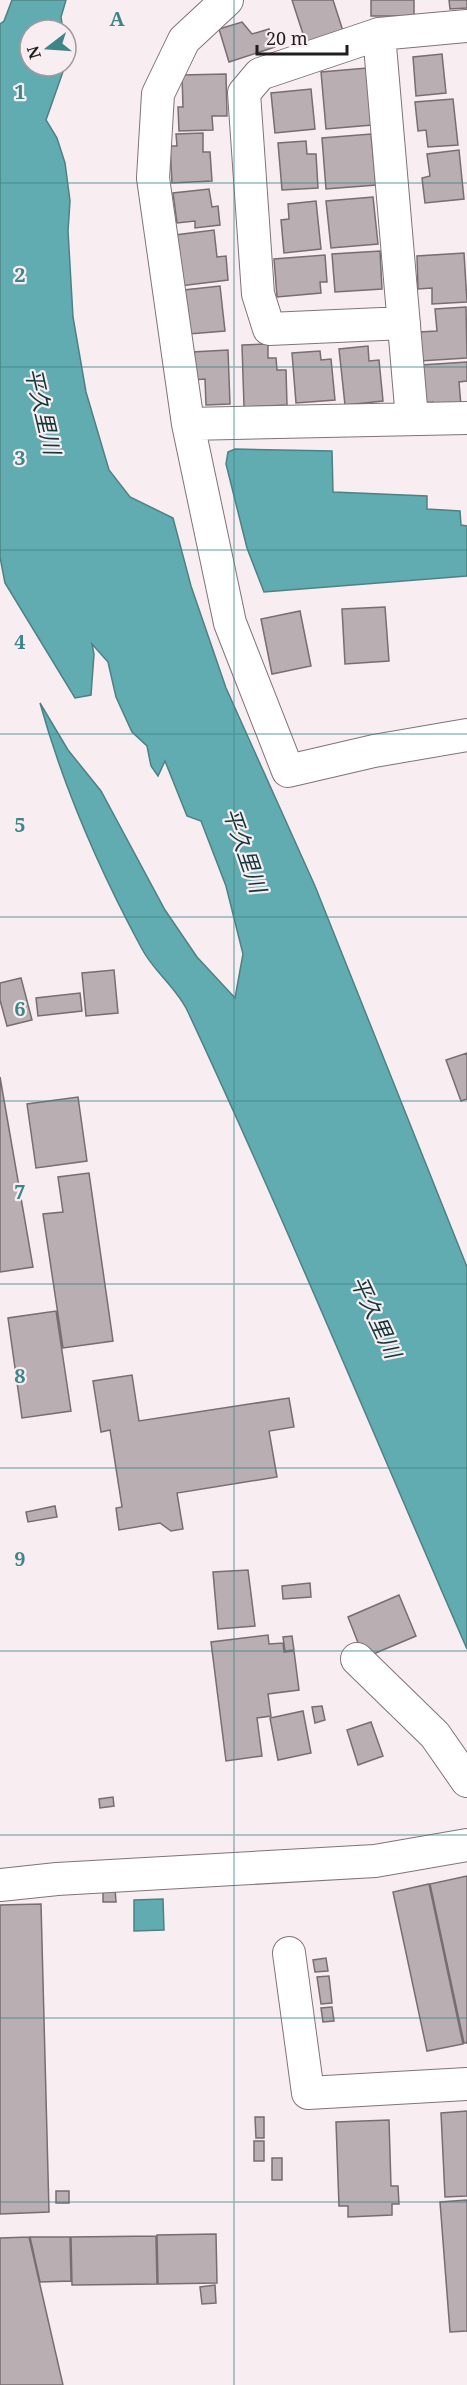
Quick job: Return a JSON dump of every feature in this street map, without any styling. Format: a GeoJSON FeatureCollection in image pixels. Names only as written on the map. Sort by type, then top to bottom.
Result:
{"type":"FeatureCollection","features":[{"type":"Feature","properties":{"kind":"street"},"geometry":{"type":"LineString","coordinates":[[227,0],[184,40],[158,94],[153,178],[188,424],[230,623],[288,771],[374,751],[467,735]]}},
{"type":"Feature","properties":{"kind":"street"},"geometry":{"type":"LineString","coordinates":[[404,323],[269,329],[258,294],[244,93],[260,74],[379,34],[467,26]]}},
{"type":"Feature","properties":{"kind":"street"},"geometry":{"type":"LineString","coordinates":[[379,34],[412,419]]}},
{"type":"Feature","properties":{"kind":"street"},"geometry":{"type":"LineString","coordinates":[[188,424],[467,418]]}},
{"type":"Feature","properties":{"kind":"street"},"geometry":{"type":"LineString","coordinates":[[357,1659],[435,1735],[467,1781]]}},
{"type":"Feature","properties":{"kind":"street"},"geometry":{"type":"LineString","coordinates":[[0,1885],[57,1879],[375,1861],[467,1845]]}},
{"type":"Feature","properties":{"kind":"street"},"geometry":{"type":"LineString","coordinates":[[289,1953],[308,2093],[467,2084]]}},
{"type":"Feature","properties":{"kind":"water","name":"平久里川"},"geometry":{"type":"Polygon","coordinates":[[[12,0],[66,0],[61,18],[18,18],[18,78],[61,78],[46,120],[57,138],[65,163],[70,201],[68,231],[73,317],[86,392],[109,470],[130,497],[173,518],[191,586],[226,688],[315,886],[467,1267],[467,1649],[295,1250],[188,1012],[178,995],[142,949],[84,829],[60,766],[40,703],[68,750],[101,791],[165,910],[197,957],[235,998],[243,954],[226,886],[201,821],[187,816],[165,761],[158,776],[151,766],[147,746],[132,732],[116,697],[108,662],[92,644],[94,654],[91,695],[75,698],[5,583],[0,557],[0,24],[4,21],[12,0]]]}},
{"type":"Feature","properties":{"kind":"water"},"geometry":{"type":"Polygon","coordinates":[[[235,449],[332,451],[333,492],[427,496],[427,509],[460,511],[461,525],[467,526],[467,576],[264,592],[247,548],[226,464],[228,452],[235,449]]]}},
{"type":"Feature","properties":{"kind":"water"},"geometry":{"type":"Polygon","coordinates":[[[163,1899],[164,1930],[134,1931],[134,1900],[163,1899]]]}},
{"type":"Feature","properties":{"kind":"building"},"geometry":{"type":"Polygon","coordinates":[[[292,0],[333,0],[343,31],[306,43],[292,0]]]}},
{"type":"Feature","properties":{"kind":"building"},"geometry":{"type":"Polygon","coordinates":[[[371,0],[414,0],[414,16],[371,16],[371,0]]]}},
{"type":"Feature","properties":{"kind":"building"},"geometry":{"type":"Polygon","coordinates":[[[449,0],[467,0],[467,8],[450,9],[449,0]]]}},
{"type":"Feature","properties":{"kind":"building"},"geometry":{"type":"Polygon","coordinates":[[[242,22],[252,34],[269,29],[275,47],[229,62],[219,29],[242,22]]]}},
{"type":"Feature","properties":{"kind":"building"},"geometry":{"type":"Polygon","coordinates":[[[442,54],[446,93],[416,96],[413,57],[442,54]]]}},
{"type":"Feature","properties":{"kind":"building"},"geometry":{"type":"Polygon","coordinates":[[[367,68],[372,125],[326,129],[321,72],[367,68]]]}},
{"type":"Feature","properties":{"kind":"building"},"geometry":{"type":"Polygon","coordinates":[[[226,74],[227,116],[212,116],[213,130],[179,131],[178,107],[183,107],[182,75],[226,74]]]}},
{"type":"Feature","properties":{"kind":"building"},"geometry":{"type":"Polygon","coordinates":[[[311,89],[315,129],[275,133],[271,93],[311,89]]]}},
{"type":"Feature","properties":{"kind":"building"},"geometry":{"type":"Polygon","coordinates":[[[453,99],[458,145],[428,147],[426,130],[418,131],[415,102],[453,99]]]}},
{"type":"Feature","properties":{"kind":"building"},"geometry":{"type":"Polygon","coordinates":[[[203,133],[203,152],[210,152],[212,181],[172,183],[170,146],[177,146],[176,134],[203,133]]]}},
{"type":"Feature","properties":{"kind":"building"},"geometry":{"type":"Polygon","coordinates":[[[371,134],[376,185],[326,189],[322,138],[371,134]]]}},
{"type":"Feature","properties":{"kind":"building"},"geometry":{"type":"Polygon","coordinates":[[[306,141],[307,154],[316,154],[318,188],[282,190],[278,143],[306,141]]]}},
{"type":"Feature","properties":{"kind":"building"},"geometry":{"type":"Polygon","coordinates":[[[459,150],[464,199],[425,203],[422,178],[430,176],[427,154],[459,150]]]}},
{"type":"Feature","properties":{"kind":"building"},"geometry":{"type":"Polygon","coordinates":[[[209,189],[212,207],[218,206],[220,225],[195,228],[195,221],[177,223],[173,193],[209,189]]]}},
{"type":"Feature","properties":{"kind":"building"},"geometry":{"type":"Polygon","coordinates":[[[373,197],[378,244],[331,248],[326,201],[373,197]]]}},
{"type":"Feature","properties":{"kind":"building"},"geometry":{"type":"Polygon","coordinates":[[[316,201],[321,249],[284,253],[281,220],[289,219],[288,204],[316,201]]]}},
{"type":"Feature","properties":{"kind":"building"},"geometry":{"type":"Polygon","coordinates":[[[214,230],[217,257],[226,256],[228,280],[180,286],[175,235],[214,230]]]}},
{"type":"Feature","properties":{"kind":"building"},"geometry":{"type":"Polygon","coordinates":[[[380,251],[382,289],[335,292],[332,254],[380,251]]]}},
{"type":"Feature","properties":{"kind":"building"},"geometry":{"type":"Polygon","coordinates":[[[464,253],[467,302],[432,304],[432,288],[418,289],[417,256],[464,253]]]}},
{"type":"Feature","properties":{"kind":"building"},"geometry":{"type":"Polygon","coordinates":[[[325,255],[327,282],[320,282],[321,293],[277,297],[274,259],[325,255]]]}},
{"type":"Feature","properties":{"kind":"building"},"geometry":{"type":"Polygon","coordinates":[[[220,286],[225,331],[189,334],[184,290],[220,286]]]}},
{"type":"Feature","properties":{"kind":"building"},"geometry":{"type":"Polygon","coordinates":[[[466,307],[467,358],[420,361],[419,332],[437,331],[435,309],[466,307]]]}},
{"type":"Feature","properties":{"kind":"building"},"geometry":{"type":"Polygon","coordinates":[[[268,344],[268,358],[276,358],[277,370],[286,370],[287,405],[244,407],[242,345],[268,344]]]}},
{"type":"Feature","properties":{"kind":"building"},"geometry":{"type":"Polygon","coordinates":[[[368,346],[369,361],[379,360],[383,401],[345,405],[339,349],[368,346]]]}},
{"type":"Feature","properties":{"kind":"building"},"geometry":{"type":"Polygon","coordinates":[[[228,350],[230,404],[206,405],[205,379],[193,380],[192,352],[228,350]]]}},
{"type":"Feature","properties":{"kind":"building"},"geometry":{"type":"Polygon","coordinates":[[[320,351],[321,360],[331,359],[335,400],[296,403],[292,353],[320,351]]]}},
{"type":"Feature","properties":{"kind":"building"},"geometry":{"type":"Polygon","coordinates":[[[467,362],[467,381],[459,382],[461,406],[434,408],[433,402],[424,403],[421,365],[467,362]]]}},
{"type":"Feature","properties":{"kind":"building"},"geometry":{"type":"Polygon","coordinates":[[[385,607],[389,661],[345,664],[342,609],[385,607]]]}},
{"type":"Feature","properties":{"kind":"building"},"geometry":{"type":"Polygon","coordinates":[[[300,611],[311,666],[272,674],[261,619],[300,611]]]}},
{"type":"Feature","properties":{"kind":"building"},"geometry":{"type":"Polygon","coordinates":[[[114,970],[118,1013],[86,1016],[82,973],[114,970]]]}},
{"type":"Feature","properties":{"kind":"building"},"geometry":{"type":"Polygon","coordinates":[[[21,978],[32,1020],[7,1026],[0,1000],[0,983],[21,978]]]}},
{"type":"Feature","properties":{"kind":"building"},"geometry":{"type":"Polygon","coordinates":[[[80,993],[82,1011],[38,1016],[36,998],[80,993]]]}},
{"type":"Feature","properties":{"kind":"building"},"geometry":{"type":"Polygon","coordinates":[[[467,1053],[467,1099],[461,1101],[446,1060],[467,1053]]]}},
{"type":"Feature","properties":{"kind":"building"},"geometry":{"type":"Polygon","coordinates":[[[0,1077],[33,1267],[0,1272],[0,1077]]]}},
{"type":"Feature","properties":{"kind":"building"},"geometry":{"type":"Polygon","coordinates":[[[78,1097],[87,1161],[36,1168],[27,1104],[78,1097]]]}},
{"type":"Feature","properties":{"kind":"building"},"geometry":{"type":"Polygon","coordinates":[[[89,1173],[113,1341],[63,1348],[43,1214],[63,1212],[58,1177],[89,1173]]]}},
{"type":"Feature","properties":{"kind":"building"},"geometry":{"type":"Polygon","coordinates":[[[56,1311],[71,1411],[22,1418],[8,1318],[56,1311]]]}},
{"type":"Feature","properties":{"kind":"building"},"geometry":{"type":"Polygon","coordinates":[[[132,1375],[139,1421],[289,1398],[294,1427],[269,1431],[277,1477],[177,1493],[183,1529],[171,1531],[160,1523],[119,1530],[116,1508],[122,1507],[110,1430],[101,1432],[93,1381],[132,1375]]]}},
{"type":"Feature","properties":{"kind":"building"},"geometry":{"type":"Polygon","coordinates":[[[55,1506],[57,1517],[28,1522],[26,1512],[55,1506]]]}},
{"type":"Feature","properties":{"kind":"building"},"geometry":{"type":"Polygon","coordinates":[[[248,1570],[255,1626],[218,1629],[213,1572],[248,1570]]]}},
{"type":"Feature","properties":{"kind":"building"},"geometry":{"type":"Polygon","coordinates":[[[310,1583],[311,1597],[283,1599],[282,1586],[310,1583]]]}},
{"type":"Feature","properties":{"kind":"building"},"geometry":{"type":"Polygon","coordinates":[[[399,1595],[416,1636],[364,1658],[348,1617],[399,1595]]]}},
{"type":"Feature","properties":{"kind":"building"},"geometry":{"type":"Polygon","coordinates":[[[268,1635],[269,1644],[283,1643],[284,1652],[294,1651],[299,1690],[268,1694],[271,1716],[257,1718],[262,1756],[226,1761],[211,1642],[268,1635]]]}},
{"type":"Feature","properties":{"kind":"building"},"geometry":{"type":"Polygon","coordinates":[[[292,1636],[294,1650],[285,1651],[283,1637],[292,1636]]]}},
{"type":"Feature","properties":{"kind":"building"},"geometry":{"type":"Polygon","coordinates":[[[322,1706],[325,1720],[315,1723],[312,1707],[322,1706]]]}},
{"type":"Feature","properties":{"kind":"building"},"geometry":{"type":"Polygon","coordinates":[[[303,1711],[311,1753],[278,1760],[270,1718],[303,1711]]]}},
{"type":"Feature","properties":{"kind":"building"},"geometry":{"type":"Polygon","coordinates":[[[371,1722],[383,1756],[358,1765],[347,1730],[371,1722]]]}},
{"type":"Feature","properties":{"kind":"building"},"geometry":{"type":"Polygon","coordinates":[[[113,1797],[114,1806],[100,1808],[99,1799],[113,1797]]]}},
{"type":"Feature","properties":{"kind":"building"},"geometry":{"type":"Polygon","coordinates":[[[467,1876],[467,2043],[464,2043],[430,1884],[467,1876]]]}},
{"type":"Feature","properties":{"kind":"building"},"geometry":{"type":"Polygon","coordinates":[[[429,1884],[463,2044],[427,2051],[393,1892],[429,1884]]]}},
{"type":"Feature","properties":{"kind":"building"},"geometry":{"type":"Polygon","coordinates":[[[103,1889],[115,1889],[116,1902],[103,1902],[103,1889]]]}},
{"type":"Feature","properties":{"kind":"building"},"geometry":{"type":"Polygon","coordinates":[[[41,1904],[49,2212],[0,2214],[0,1905],[41,1904]]]}},
{"type":"Feature","properties":{"kind":"building"},"geometry":{"type":"Polygon","coordinates":[[[326,1958],[328,1971],[315,1972],[313,1960],[326,1958]]]}},
{"type":"Feature","properties":{"kind":"building"},"geometry":{"type":"Polygon","coordinates":[[[329,1976],[332,2003],[321,2004],[317,1977],[329,1976]]]}},
{"type":"Feature","properties":{"kind":"building"},"geometry":{"type":"Polygon","coordinates":[[[332,2007],[334,2021],[323,2022],[321,2008],[332,2007]]]}},
{"type":"Feature","properties":{"kind":"building"},"geometry":{"type":"Polygon","coordinates":[[[467,2111],[467,2196],[445,2197],[441,2113],[467,2111]]]}},
{"type":"Feature","properties":{"kind":"building"},"geometry":{"type":"Polygon","coordinates":[[[255,2117],[264,2117],[264,2138],[256,2138],[255,2117]]]}},
{"type":"Feature","properties":{"kind":"building"},"geometry":{"type":"Polygon","coordinates":[[[389,2120],[391,2186],[398,2186],[399,2204],[392,2204],[392,2215],[348,2217],[348,2206],[339,2206],[336,2122],[389,2120]]]}},
{"type":"Feature","properties":{"kind":"building"},"geometry":{"type":"Polygon","coordinates":[[[254,2141],[264,2141],[264,2161],[254,2161],[254,2141]]]}},
{"type":"Feature","properties":{"kind":"building"},"geometry":{"type":"Polygon","coordinates":[[[272,2158],[282,2158],[282,2180],[272,2180],[272,2158]]]}},
{"type":"Feature","properties":{"kind":"building"},"geometry":{"type":"Polygon","coordinates":[[[56,2191],[69,2191],[69,2203],[56,2203],[56,2191]]]}},
{"type":"Feature","properties":{"kind":"building"},"geometry":{"type":"Polygon","coordinates":[[[467,2200],[467,2331],[450,2332],[440,2202],[467,2200]]]}},
{"type":"Feature","properties":{"kind":"building"},"geometry":{"type":"Polygon","coordinates":[[[216,2234],[217,2283],[158,2284],[157,2235],[216,2234]]]}},
{"type":"Feature","properties":{"kind":"building"},"geometry":{"type":"Polygon","coordinates":[[[156,2236],[157,2284],[72,2285],[71,2237],[156,2236]]]}},
{"type":"Feature","properties":{"kind":"building"},"geometry":{"type":"Polygon","coordinates":[[[29,2237],[63,2385],[0,2385],[0,2238],[29,2237]]]}},
{"type":"Feature","properties":{"kind":"building"},"geometry":{"type":"Polygon","coordinates":[[[30,2237],[70,2237],[71,2281],[40,2282],[30,2237]]]}},
{"type":"Feature","properties":{"kind":"building"},"geometry":{"type":"Polygon","coordinates":[[[215,2285],[216,2303],[202,2304],[200,2287],[215,2285]]]}}]}
